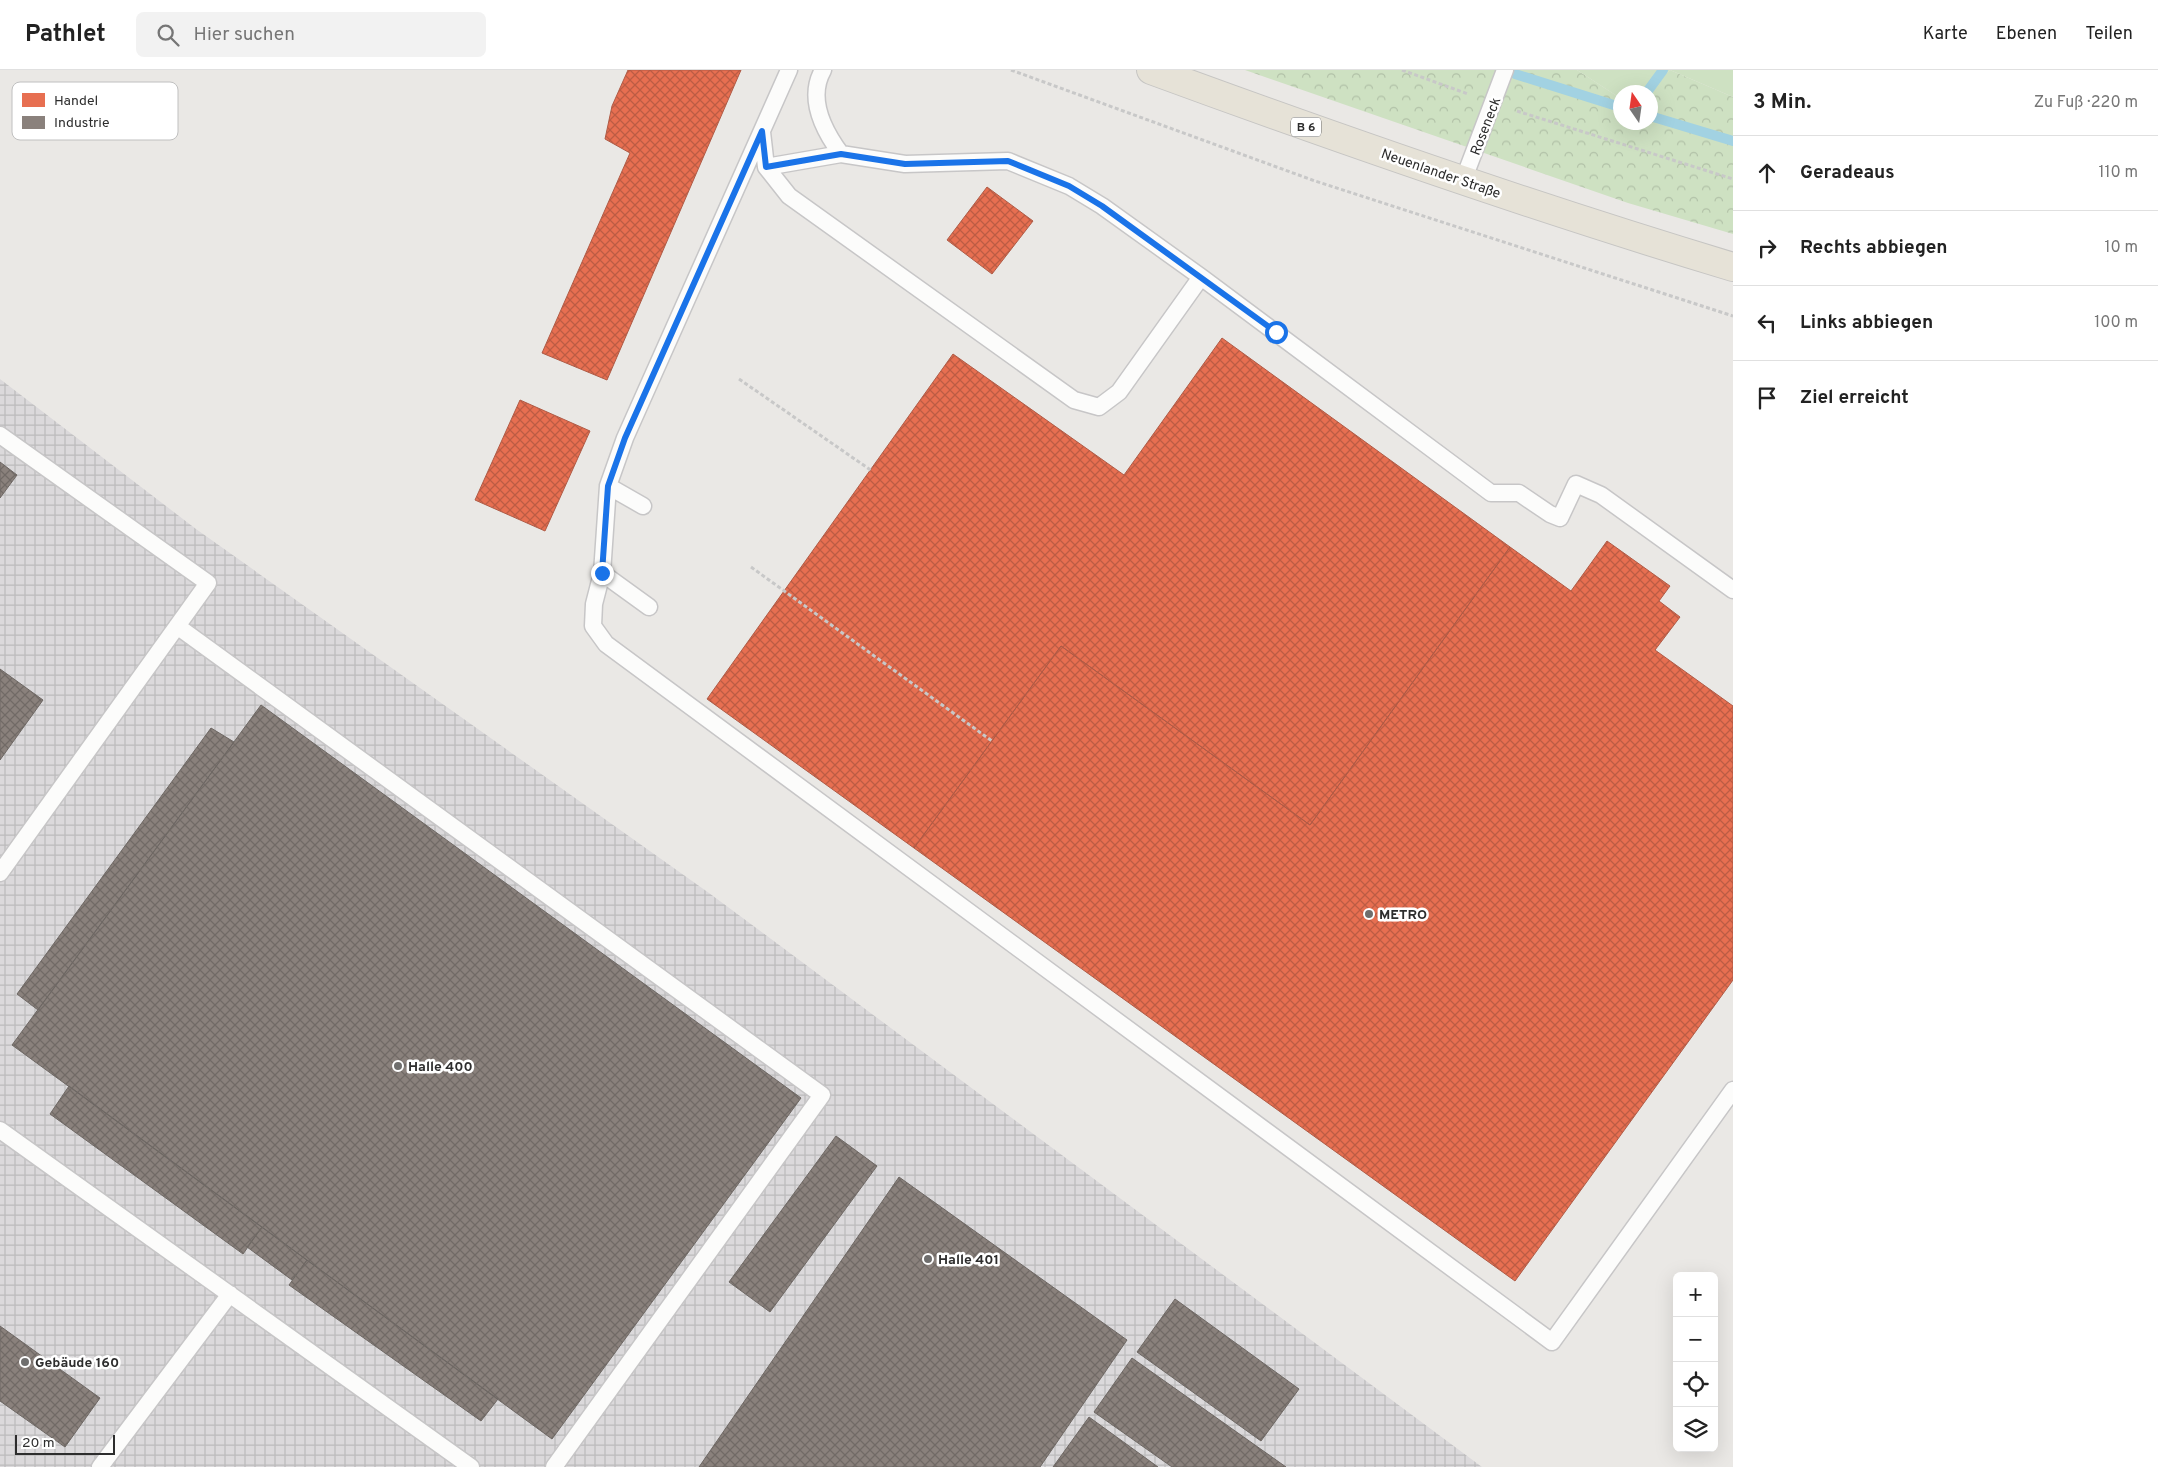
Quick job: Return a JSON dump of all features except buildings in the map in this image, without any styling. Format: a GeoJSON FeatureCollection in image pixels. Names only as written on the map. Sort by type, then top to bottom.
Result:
{"type":"FeatureCollection","features":[{"type":"Feature","properties":{"kind":"main road","name":"Neuenlander Straße"},"geometry":{"type":"LineString","coordinates":[[1151,70],[1325,134],[1463,181],[1612,231],[1733,267]]}},
{"type":"Feature","properties":{"kind":"lane"},"geometry":{"type":"LineString","coordinates":[[789,70],[625,438],[608,486],[602,573],[594,604],[593,626],[606,644],[1552,1342],[1733,1090]]}},
{"type":"Feature","properties":{"kind":"lane"},"geometry":{"type":"LineString","coordinates":[[823,70],[815,98],[827,134],[841,154]]}},
{"type":"Feature","properties":{"kind":"lane","name":"Roseneck"},"geometry":{"type":"LineString","coordinates":[[1463,181],[1494,104],[1505,70]]}},
{"type":"Feature","properties":{"kind":"lane"},"geometry":{"type":"LineString","coordinates":[[762,131],[766,167],[789,196],[1074,400],[1099,407],[1119,392],[1201,277]]}},
{"type":"Feature","properties":{"kind":"lane"},"geometry":{"type":"LineString","coordinates":[[766,167],[841,154],[905,164],[1008,161],[1069,186],[1102,206],[1201,277],[1490,493],[1519,492],[1550,514],[1560,518],[1576,484],[1601,495],[1733,590]]}},
{"type":"Feature","properties":{"kind":"lane"},"geometry":{"type":"LineString","coordinates":[[0,435],[208,583],[0,873]]}},
{"type":"Feature","properties":{"kind":"lane"},"geometry":{"type":"LineString","coordinates":[[608,486],[642,506]]}},
{"type":"Feature","properties":{"kind":"lane"},"geometry":{"type":"LineString","coordinates":[[602,573],[649,607]]}},
{"type":"Feature","properties":{"kind":"lane"},"geometry":{"type":"LineString","coordinates":[[177,626],[822,1095],[554,1467]]}},
{"type":"Feature","properties":{"kind":"lane"},"geometry":{"type":"LineString","coordinates":[[0,1130],[471,1467]]}},
{"type":"Feature","properties":{"kind":"lane"},"geometry":{"type":"LineString","coordinates":[[100,1467],[230,1294]]}},
{"type":"Feature","properties":{"kind":"path"},"geometry":{"type":"LineString","coordinates":[[1011,70],[1314,181],[1733,316]]}},
{"type":"Feature","properties":{"kind":"path"},"geometry":{"type":"LineString","coordinates":[[1402,70],[1494,104],[1733,179]]}},
{"type":"Feature","properties":{"kind":"path"},"geometry":{"type":"LineString","coordinates":[[739,379],[872,472]]}},
{"type":"Feature","properties":{"kind":"path"},"geometry":{"type":"LineString","coordinates":[[750,567],[992,741]]}},
{"type":"Feature","properties":{"kind":"shaded area"},"geometry":{"type":"Polygon","coordinates":[[[0,379],[196,529],[709,893],[1482,1467],[0,1467],[0,379]]]}},
{"type":"Feature","properties":{"kind":"green space"},"geometry":{"type":"Polygon","coordinates":[[[1245,70],[1577,70],[1613,93],[1613,130],[1658,130],[1658,85],[1655,85],[1670,70],[1733,97],[1733,234],[1628,203],[1245,70]]]}},
{"type":"Feature","properties":{"kind":"green space"},"geometry":{"type":"Polygon","coordinates":[[[1577,70],[1670,70],[1655,85],[1613,85],[1613,93],[1577,70]]]}},
{"type":"Feature","properties":{"kind":"green space"},"geometry":{"type":"Polygon","coordinates":[[[1670,70],[1733,70],[1733,97],[1670,70]]]}},
{"type":"Feature","properties":{"kind":"waterway"},"geometry":{"type":"LineString","coordinates":[[1652,85],[1663,70]]}},
{"type":"Feature","properties":{"kind":"waterway"},"geometry":{"type":"LineString","coordinates":[[1515,74],[1613,105]]}},
{"type":"Feature","properties":{"kind":"waterway"},"geometry":{"type":"LineString","coordinates":[[1658,118],[1733,141]]}},
{"type":"Feature","properties":{"kind":"place","name":"METRO"},"geometry":{"type":"Point","coordinates":[1369,914]}},
{"type":"Feature","properties":{"kind":"place","name":"Halle 400"},"geometry":{"type":"Point","coordinates":[398,1066]}},
{"type":"Feature","properties":{"kind":"place","name":"Halle 401"},"geometry":{"type":"Point","coordinates":[928,1259]}},
{"type":"Feature","properties":{"kind":"place","name":"Gebäude 160"},"geometry":{"type":"Point","coordinates":[25,1362]}},
{"type":"Feature","properties":{"kind":"route"},"geometry":{"type":"LineString","coordinates":[[602,573],[608,486],[625,438],[762,131],[766,167],[841,154],[905,164],[1008,161],[1069,186],[1102,206],[1276,332]]}}]}
